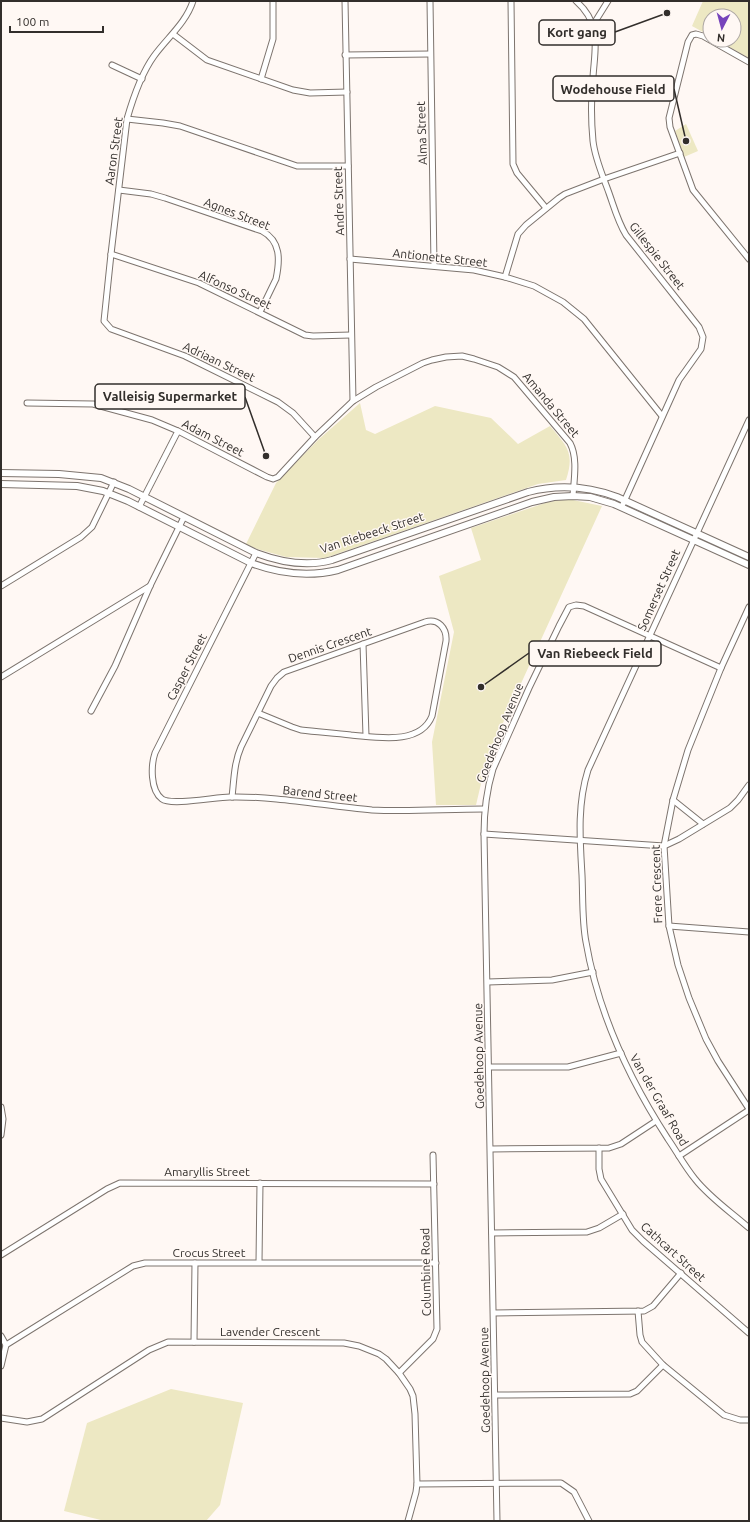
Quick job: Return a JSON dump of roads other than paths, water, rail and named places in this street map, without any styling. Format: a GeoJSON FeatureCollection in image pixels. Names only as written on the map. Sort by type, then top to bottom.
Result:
{"type":"FeatureCollection","features":[{"type":"Feature","properties":{"kind":"street","name":"Aaron Street"},"geometry":{"type":"LineString","coordinates":[[104,321],[110,254],[127,119],[131,104],[142,78],[154,56],[185,19],[193,1]]}},
{"type":"Feature","properties":{"kind":"street"},"geometry":{"type":"LineString","coordinates":[[261,79],[273,39],[274,1]]}},
{"type":"Feature","properties":{"kind":"street","name":"Andre Street"},"geometry":{"type":"LineString","coordinates":[[345,1],[353,401]]}},
{"type":"Feature","properties":{"kind":"street","name":"Alma Street"},"geometry":{"type":"LineString","coordinates":[[430,1],[434,265]]}},
{"type":"Feature","properties":{"kind":"street"},"geometry":{"type":"LineString","coordinates":[[511,1],[513,164],[517,173],[546,208]]}},
{"type":"Feature","properties":{"kind":"street","name":"Gillespie Street"},"geometry":{"type":"LineString","coordinates":[[576,1],[584,8],[593,25],[596,43],[592,90],[592,137],[594,148],[620,224],[626,235],[699,327],[702,333],[703,341],[701,349],[679,380],[623,504]]}},
{"type":"Feature","properties":{"kind":"street"},"geometry":{"type":"LineString","coordinates":[[593,25],[608,1]]}},
{"type":"Feature","properties":{"kind":"street"},"geometry":{"type":"LineString","coordinates":[[173,34],[207,60],[261,79],[297,91],[347,92]]}},
{"type":"Feature","properties":{"kind":"street"},"geometry":{"type":"LineString","coordinates":[[749,62],[699,35],[692,35],[688,42],[669,118],[670,127],[690,185],[695,194],[749,259]]}},
{"type":"Feature","properties":{"kind":"street"},"geometry":{"type":"LineString","coordinates":[[345,55],[430,54]]}},
{"type":"Feature","properties":{"kind":"street"},"geometry":{"type":"LineString","coordinates":[[112,66],[142,78]]}},
{"type":"Feature","properties":{"kind":"street"},"geometry":{"type":"LineString","coordinates":[[127,119],[180,126],[297,166],[348,166]]}},
{"type":"Feature","properties":{"kind":"street"},"geometry":{"type":"LineString","coordinates":[[504,277],[518,234],[546,208],[565,194],[680,153]]}},
{"type":"Feature","properties":{"kind":"street","name":"Agnes Street"},"geometry":{"type":"LineString","coordinates":[[119,190],[152,194],[262,231],[270,236],[274,240],[277,248],[278,274],[260,312]]}},
{"type":"Feature","properties":{"kind":"street","name":"Alfonso Street"},"geometry":{"type":"LineString","coordinates":[[110,254],[199,283],[309,336],[351,335]]}},
{"type":"Feature","properties":{"kind":"street","name":"Antionette Street"},"geometry":{"type":"LineString","coordinates":[[350,259],[434,265],[474,270],[534,286],[563,302],[584,319],[662,416]]}},
{"type":"Feature","properties":{"kind":"street","name":"Adriaan Street"},"geometry":{"type":"LineString","coordinates":[[104,321],[108,327],[114,330],[185,356],[278,402],[293,414],[315,437]]}},
{"type":"Feature","properties":{"kind":"street","name":"Amanda Street"},"geometry":{"type":"LineString","coordinates":[[272,478],[278,477],[315,437],[353,401],[376,387],[428,361],[462,356],[485,362],[508,373],[517,380],[570,443],[573,449],[574,460],[572,496]]}},
{"type":"Feature","properties":{"kind":"street","name":"Adam Street"},"geometry":{"type":"LineString","coordinates":[[27,403],[93,404],[152,420],[178,431],[272,478]]}},
{"type":"Feature","properties":{"kind":"street","name":"Somerset Street"},"geometry":{"type":"LineString","coordinates":[[580,840],[580,804],[588,770],[749,420]]}},
{"type":"Feature","properties":{"kind":"street"},"geometry":{"type":"LineString","coordinates":[[139,507],[178,431]]}},
{"type":"Feature","properties":{"kind":"street","name":"Van Riebeeck Street"},"geometry":{"type":"LineString","coordinates":[[1,473],[83,475],[101,478],[114,482],[144,496],[256,553],[275,560],[315,563],[328,561],[528,492],[552,487],[573,486],[597,490],[693,540],[749,565]]}},
{"type":"Feature","properties":{"kind":"street"},"geometry":{"type":"LineString","coordinates":[[1,586],[87,533],[92,527],[114,482]]}},
{"type":"Feature","properties":{"kind":"street","name":"Van Riebeeck Street"},"geometry":{"type":"LineString","coordinates":[[1,484],[77,486],[109,493],[251,563],[272,570],[291,573],[316,574],[331,572],[532,502],[554,497],[572,496],[590,497],[623,504],[696,533],[749,557]]}},
{"type":"Feature","properties":{"kind":"street"},"geometry":{"type":"LineString","coordinates":[[91,711],[115,666],[150,586],[184,517]]}},
{"type":"Feature","properties":{"kind":"street","name":"Casper Street"},"geometry":{"type":"LineString","coordinates":[[158,794],[154,785],[152,770],[152,762],[155,753],[256,553]]}},
{"type":"Feature","properties":{"kind":"street"},"geometry":{"type":"LineString","coordinates":[[1,677],[150,586]]}},
{"type":"Feature","properties":{"kind":"street","name":"Goedehoop Avenue"},"geometry":{"type":"LineString","coordinates":[[497,1521],[496,1396],[484,809],[493,769],[529,688],[568,608],[576,605],[584,606],[649,636]]}},
{"type":"Feature","properties":{"kind":"street","name":"Frere Crescent"},"geometry":{"type":"LineString","coordinates":[[749,607],[688,750],[673,800],[664,846],[669,926],[678,965],[698,1020],[718,1062],[749,1109]]}},
{"type":"Feature","properties":{"kind":"street","name":"Dennis Crescent"},"geometry":{"type":"LineString","coordinates":[[232,797],[237,758],[273,682],[284,672],[430,620],[437,622],[444,627],[446,641],[432,716],[426,726],[416,732],[395,738],[366,736]]}},
{"type":"Feature","properties":{"kind":"street"},"geometry":{"type":"LineString","coordinates":[[649,636],[722,668]]}},
{"type":"Feature","properties":{"kind":"street"},"geometry":{"type":"LineString","coordinates":[[258,713],[296,728],[366,736],[363,644]]}},
{"type":"Feature","properties":{"kind":"street"},"geometry":{"type":"LineString","coordinates":[[484,834],[664,846],[679,839],[730,808],[749,786]]}},
{"type":"Feature","properties":{"kind":"street","name":"Barend Street"},"geometry":{"type":"LineString","coordinates":[[158,794],[162,799],[172,802],[232,797],[374,810],[484,809]]}},
{"type":"Feature","properties":{"kind":"street"},"geometry":{"type":"LineString","coordinates":[[673,800],[702,824]]}},
{"type":"Feature","properties":{"kind":"street","name":"Van der Graaf Road"},"geometry":{"type":"LineString","coordinates":[[580,840],[586,940],[593,972],[609,1024],[621,1053],[656,1121],[695,1179],[706,1191],[749,1228]]}},
{"type":"Feature","properties":{"kind":"street"},"geometry":{"type":"LineString","coordinates":[[669,926],[749,932]]}},
{"type":"Feature","properties":{"kind":"street"},"geometry":{"type":"LineString","coordinates":[[488,982],[552,980],[593,972]]}},
{"type":"Feature","properties":{"kind":"street"},"geometry":{"type":"LineString","coordinates":[[489,1067],[568,1067],[621,1053]]}},
{"type":"Feature","properties":{"kind":"street"},"geometry":{"type":"LineString","coordinates":[[1,1107],[3,1119],[1,1135]]}},
{"type":"Feature","properties":{"kind":"street"},"geometry":{"type":"LineString","coordinates":[[679,1156],[749,1109]]}},
{"type":"Feature","properties":{"kind":"street"},"geometry":{"type":"LineString","coordinates":[[491,1149],[599,1148],[614,1146],[621,1144],[656,1121]]}},
{"type":"Feature","properties":{"kind":"street","name":"Cathcart Street"},"geometry":{"type":"LineString","coordinates":[[599,1148],[599,1169],[601,1178],[622,1214],[638,1236],[749,1333]]}},
{"type":"Feature","properties":{"kind":"street","name":"Columbine Road"},"geometry":{"type":"LineString","coordinates":[[399,1373],[433,1339],[436,1333],[433,1155]]}},
{"type":"Feature","properties":{"kind":"street","name":"Amaryllis Street"},"geometry":{"type":"LineString","coordinates":[[1,1255],[107,1189],[120,1183],[434,1184]]}},
{"type":"Feature","properties":{"kind":"street"},"geometry":{"type":"LineString","coordinates":[[259,1262],[260,1183]]}},
{"type":"Feature","properties":{"kind":"street"},"geometry":{"type":"LineString","coordinates":[[492,1232],[592,1231],[604,1226],[622,1214]]}},
{"type":"Feature","properties":{"kind":"street","name":"Crocus Street"},"geometry":{"type":"LineString","coordinates":[[6,1345],[133,1266],[145,1263],[436,1263]]}},
{"type":"Feature","properties":{"kind":"street"},"geometry":{"type":"LineString","coordinates":[[194,1342],[196,1263]]}},
{"type":"Feature","properties":{"kind":"street"},"geometry":{"type":"LineString","coordinates":[[494,1313],[644,1311],[653,1306],[681,1274]]}},
{"type":"Feature","properties":{"kind":"street"},"geometry":{"type":"LineString","coordinates":[[638,1311],[642,1342],[663,1364],[724,1415],[732,1418],[749,1420]]}},
{"type":"Feature","properties":{"kind":"street"},"geometry":{"type":"LineString","coordinates":[[1,1336],[6,1345],[1,1366]]}},
{"type":"Feature","properties":{"kind":"street","name":"Lavender Crescent"},"geometry":{"type":"LineString","coordinates":[[1,1418],[27,1422],[42,1419],[157,1346],[168,1342],[324,1342],[352,1344],[379,1354],[386,1359],[399,1373],[410,1389],[415,1406],[417,1484],[408,1521]]}},
{"type":"Feature","properties":{"kind":"street"},"geometry":{"type":"LineString","coordinates":[[496,1396],[630,1394],[637,1391],[663,1364]]}},
{"type":"Feature","properties":{"kind":"street"},"geometry":{"type":"LineString","coordinates":[[417,1484],[497,1482],[561,1483],[574,1492],[589,1521]]}},
{"type":"Feature","properties":{"kind":"place","name":"Kort gang"},"geometry":{"type":"Point","coordinates":[667,13]}},
{"type":"Feature","properties":{"kind":"place","name":"Wodehouse Field"},"geometry":{"type":"Point","coordinates":[686,141]}},
{"type":"Feature","properties":{"kind":"place","name":"Valleisig Supermarket"},"geometry":{"type":"Point","coordinates":[266,456]}},
{"type":"Feature","properties":{"kind":"place","name":"Van Riebeeck Field"},"geometry":{"type":"Point","coordinates":[481,687]}}]}
